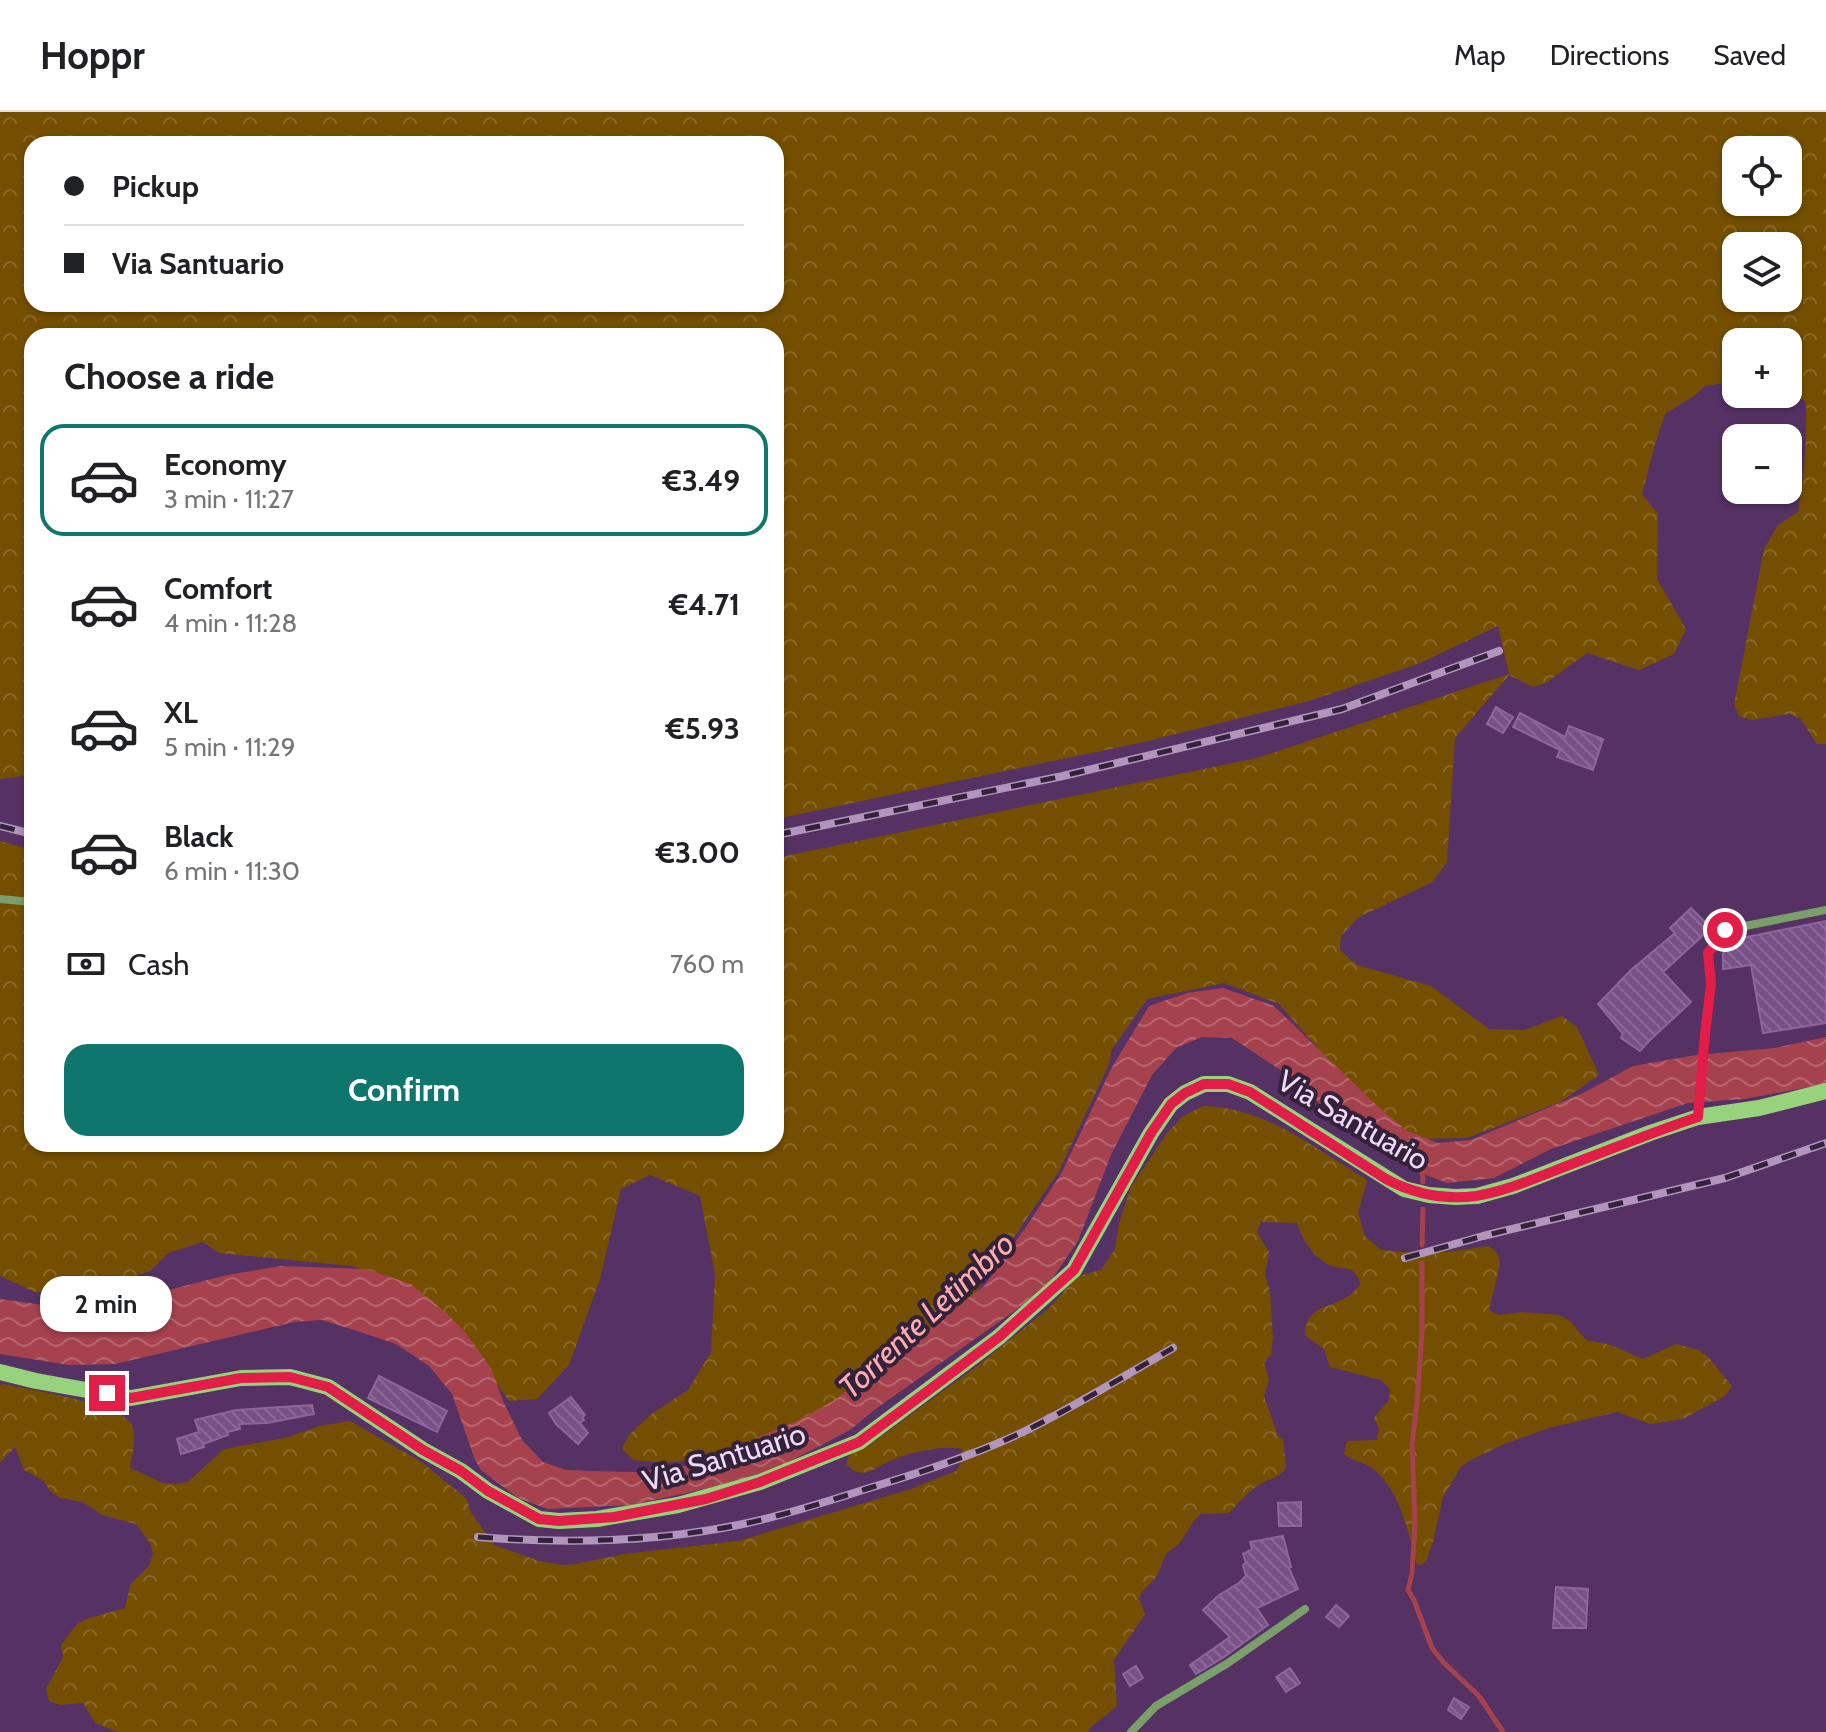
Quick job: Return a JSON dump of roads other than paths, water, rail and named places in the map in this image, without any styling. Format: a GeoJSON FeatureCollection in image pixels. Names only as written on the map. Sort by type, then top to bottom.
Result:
{"type":"FeatureCollection","features":[{"type":"Feature","properties":{"kind":"main road","name":"Via Santuario"},"geometry":{"type":"LineString","coordinates":[[0,1372],[131,1398],[241,1378],[290,1377],[328,1387],[488,1491],[539,1519],[559,1521],[614,1517],[706,1499],[760,1482],[859,1442],[999,1337],[1074,1270],[1151,1133],[1171,1104],[1204,1084],[1228,1084],[1250,1092],[1404,1189],[1455,1197],[1477,1196],[1513,1186],[1698,1117],[1759,1108],[1826,1091]]}},
{"type":"Feature","properties":{"kind":"street"},"geometry":{"type":"LineString","coordinates":[[0,899],[24,901]]}},
{"type":"Feature","properties":{"kind":"street"},"geometry":{"type":"LineString","coordinates":[[1698,1117],[1711,984],[1708,953],[1725,930],[1826,910]]}},
{"type":"Feature","properties":{"kind":"street"},"geometry":{"type":"LineString","coordinates":[[1131,1732],[1156,1706],[1228,1663],[1305,1609]]}},
{"type":"Feature","properties":{"kind":"water"},"geometry":{"type":"Polygon","coordinates":[[[1223,988],[1274,1006],[1407,1131],[1438,1143],[1471,1140],[1583,1093],[1633,1066],[1696,1055],[1775,1048],[1826,1037],[1826,1084],[1744,1099],[1688,1103],[1551,1149],[1494,1178],[1447,1183],[1408,1168],[1380,1151],[1349,1130],[1288,1075],[1232,1038],[1202,1037],[1176,1048],[1152,1075],[1111,1155],[1078,1241],[1052,1279],[1020,1307],[850,1430],[818,1447],[749,1477],[631,1505],[548,1509],[518,1498],[481,1470],[452,1394],[429,1366],[396,1344],[322,1320],[294,1322],[115,1364],[69,1365],[0,1354],[0,1299],[86,1311],[227,1275],[281,1266],[366,1269],[411,1284],[465,1332],[491,1368],[522,1440],[543,1462],[566,1470],[634,1472],[692,1465],[795,1422],[833,1401],[984,1286],[1061,1174],[1112,1067],[1149,1006],[1187,993],[1223,988]]]}},
{"type":"Feature","properties":{"kind":"waterway"},"geometry":{"type":"LineString","coordinates":[[1422,1167],[1423,1182]]}},
{"type":"Feature","properties":{"kind":"waterway"},"geometry":{"type":"LineString","coordinates":[[1422,1245],[1423,1209]]}},
{"type":"Feature","properties":{"kind":"waterway"},"geometry":{"type":"LineString","coordinates":[[1422,1263],[1422,1332],[1412,1444],[1415,1524],[1408,1590],[1432,1648],[1479,1696],[1503,1732]]}},
{"type":"Feature","properties":{"kind":"railway"},"geometry":{"type":"LineString","coordinates":[[784,833],[1063,776],[1342,709],[1499,651]]}},
{"type":"Feature","properties":{"kind":"railway"},"geometry":{"type":"LineString","coordinates":[[0,826],[24,832]]}},
{"type":"Feature","properties":{"kind":"railway"},"geometry":{"type":"LineString","coordinates":[[1405,1258],[1483,1236],[1725,1178],[1826,1143]]}},
{"type":"Feature","properties":{"kind":"railway"},"geometry":{"type":"LineString","coordinates":[[478,1537],[578,1541],[645,1538],[711,1530],[790,1512],[926,1470],[1006,1440],[1173,1348]]}},
{"type":"Feature","properties":{"kind":"water label","name":"Torrente Letimbro"},"geometry":{"type":"Point","coordinates":[926,1315]}}]}
